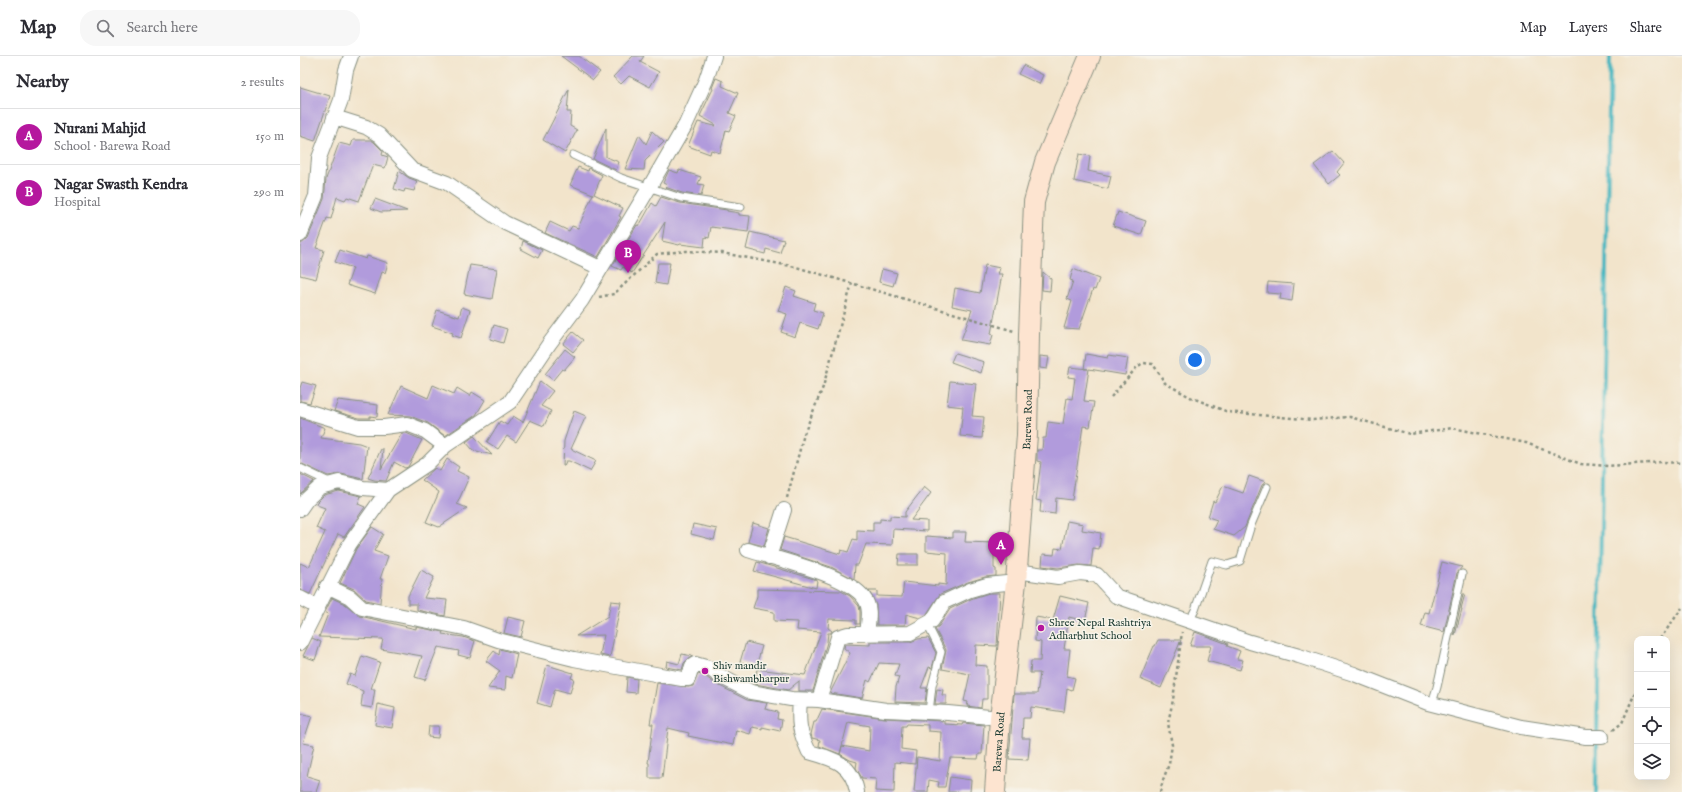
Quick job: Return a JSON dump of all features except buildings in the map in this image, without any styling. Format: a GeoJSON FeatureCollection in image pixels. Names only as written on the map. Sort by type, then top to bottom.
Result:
{"type":"FeatureCollection","features":[{"type":"Feature","properties":{"kind":"main road","name":"Barewa Road"},"geometry":{"type":"LineString","coordinates":[[995,792],[1000,718],[1016,576],[1027,435],[1034,202],[1045,162],[1090,56]]}},
{"type":"Feature","properties":{"kind":"street"},"geometry":{"type":"LineString","coordinates":[[300,235],[316,196],[319,158],[341,100],[346,70],[351,56]]}},
{"type":"Feature","properties":{"kind":"street"},"geometry":{"type":"LineString","coordinates":[[300,643],[349,545],[388,490],[427,464],[445,446],[510,402],[549,344],[582,300],[686,124],[706,80],[714,56]]}},
{"type":"Feature","properties":{"kind":"street"},"geometry":{"type":"LineString","coordinates":[[334,117],[366,127],[379,135],[412,170],[448,183],[505,223],[600,268]]}},
{"type":"Feature","properties":{"kind":"street"},"geometry":{"type":"LineString","coordinates":[[300,409],[358,427],[384,427],[407,424],[425,431],[445,446]]}},
{"type":"Feature","properties":{"kind":"street"},"geometry":{"type":"LineString","coordinates":[[300,509],[307,499],[320,487],[338,482],[363,488],[388,490]]}},
{"type":"Feature","properties":{"kind":"street"},"geometry":{"type":"LineString","coordinates":[[770,557],[784,510]]}},
{"type":"Feature","properties":{"kind":"street"},"geometry":{"type":"LineString","coordinates":[[748,550],[836,578],[854,588],[864,598],[869,608],[867,634]]}},
{"type":"Feature","properties":{"kind":"street"},"geometry":{"type":"LineString","coordinates":[[819,700],[838,637],[848,634],[910,633],[932,622],[944,602],[970,590],[1016,576],[1058,577],[1080,573],[1097,575],[1116,596],[1250,642],[1354,674],[1428,702],[1520,727],[1586,737],[1602,737]]}},
{"type":"Feature","properties":{"kind":"street"},"geometry":{"type":"LineString","coordinates":[[328,586],[350,597],[362,608],[464,628],[498,640],[574,658],[682,680],[688,679],[692,666],[695,664],[709,668],[718,675],[751,692],[791,699],[819,700],[886,710],[1000,718]]}},
{"type":"Feature","properties":{"kind":"street"},"geometry":{"type":"LineString","coordinates":[[300,598],[317,607]]}},
{"type":"Feature","properties":{"kind":"street"},"geometry":{"type":"LineString","coordinates":[[800,700],[798,722],[802,737],[809,752],[832,758],[844,765],[855,783],[857,792]]}},
{"type":"Feature","properties":{"kind":"lane"},"geometry":{"type":"LineString","coordinates":[[573,155],[620,178],[681,198],[742,207]]}},
{"type":"Feature","properties":{"kind":"lane"},"geometry":{"type":"LineString","coordinates":[[300,468],[333,484]]}},
{"type":"Feature","properties":{"kind":"lane"},"geometry":{"type":"LineString","coordinates":[[1189,622],[1195,610],[1212,561],[1228,565],[1240,561],[1251,525],[1267,487]]}},
{"type":"Feature","properties":{"kind":"lane"},"geometry":{"type":"LineString","coordinates":[[1428,702],[1433,700],[1437,687],[1462,574]]}},
{"type":"Feature","properties":{"kind":"lane"},"geometry":{"type":"LineString","coordinates":[[927,624],[941,652],[932,686],[929,712]]}},
{"type":"Feature","properties":{"kind":"path"},"geometry":{"type":"LineString","coordinates":[[582,300],[614,294],[657,254],[686,251],[722,253],[766,260],[852,283],[1029,335]]}},
{"type":"Feature","properties":{"kind":"path"},"geometry":{"type":"LineString","coordinates":[[784,510],[804,434],[823,388],[852,283]]}},
{"type":"Feature","properties":{"kind":"path"},"geometry":{"type":"LineString","coordinates":[[1111,397],[1137,367],[1144,363],[1153,364],[1165,383],[1190,396],[1228,412],[1313,420],[1350,417],[1410,434],[1453,428],[1526,443],[1581,464],[1608,466],[1662,462],[1682,463]]}},
{"type":"Feature","properties":{"kind":"path"},"geometry":{"type":"LineString","coordinates":[[1662,636],[1682,608]]}},
{"type":"Feature","properties":{"kind":"path"},"geometry":{"type":"LineString","coordinates":[[1160,792],[1170,758],[1172,745],[1168,724],[1173,700],[1183,628],[1189,622]]}},
{"type":"Feature","properties":{"kind":"path"},"geometry":{"type":"LineString","coordinates":[[1602,737],[1622,723],[1634,695]]}},
{"type":"Feature","properties":{"kind":"waterway"},"geometry":{"type":"LineString","coordinates":[[1596,792],[1610,56]]}},
{"type":"Feature","properties":{"kind":"place","name":"Nagar Swasth Kendra"},"geometry":{"type":"Point","coordinates":[628,273]}},
{"type":"Feature","properties":{"kind":"place","name":"Nurani Mahjid"},"geometry":{"type":"Point","coordinates":[1001,565]}},
{"type":"Feature","properties":{"kind":"place","name":"Shree Nepal Rashtriya Adharbhut School"},"geometry":{"type":"Point","coordinates":[1041,628]}},
{"type":"Feature","properties":{"kind":"place","name":"Shiv mandir Bishwambharpur"},"geometry":{"type":"Point","coordinates":[705,671]}}]}
